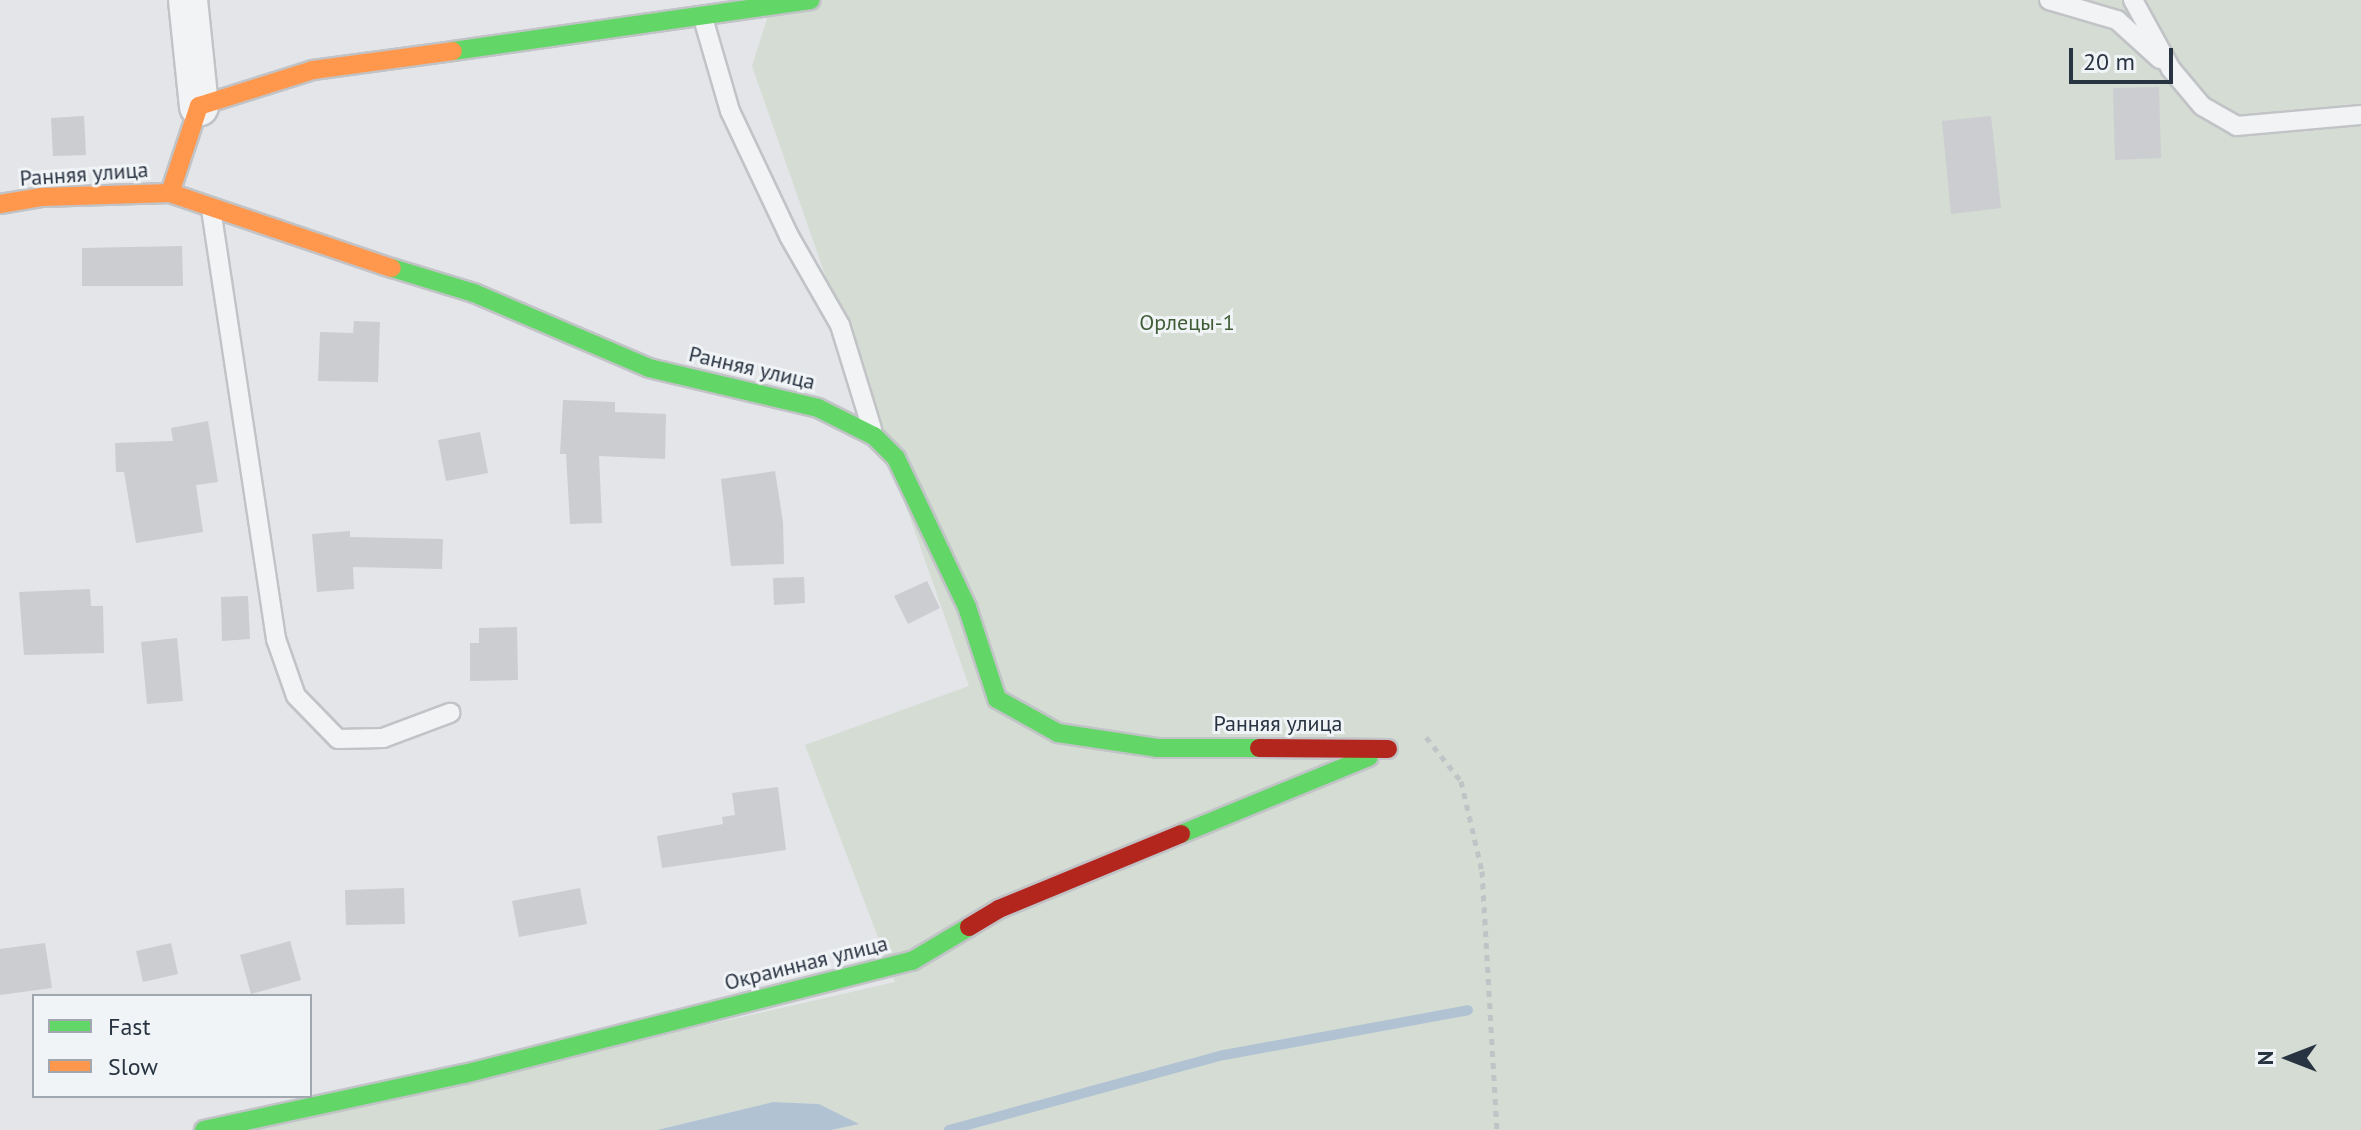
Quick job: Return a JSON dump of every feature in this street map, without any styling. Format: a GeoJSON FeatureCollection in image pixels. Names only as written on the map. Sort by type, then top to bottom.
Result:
{"type":"FeatureCollection","features":[{"type":"Feature","properties":{"kind":"street"},"geometry":{"type":"LineString","coordinates":[[170,193],[199,106],[188,0]]}},
{"type":"Feature","properties":{"kind":"street"},"geometry":{"type":"LineString","coordinates":[[199,106],[313,70],[706,9],[810,0]]}},
{"type":"Feature","properties":{"kind":"street","name":"Ранняя улица"},"geometry":{"type":"LineString","coordinates":[[0,204],[42,197],[170,193],[474,293],[649,368],[818,408],[874,436],[896,458],[967,607],[997,699],[1058,733],[1157,748],[1388,749]]}},
{"type":"Feature","properties":{"kind":"street","name":"Окраинная улица"},"geometry":{"type":"LineString","coordinates":[[204,1130],[464,1074],[912,961],[999,909],[1388,749]]}},
{"type":"Feature","properties":{"kind":"lane"},"geometry":{"type":"LineString","coordinates":[[2049,0],[2117,20],[2171,69],[2202,106],[2237,126],[2361,115]]}},
{"type":"Feature","properties":{"kind":"lane"},"geometry":{"type":"LineString","coordinates":[[2133,0],[2171,69]]}},
{"type":"Feature","properties":{"kind":"lane"},"geometry":{"type":"LineString","coordinates":[[706,9],[730,111],[789,236],[840,325],[874,436]]}},
{"type":"Feature","properties":{"kind":"lane"},"geometry":{"type":"LineString","coordinates":[[211,209],[276,639],[296,696],[338,739],[383,738],[450,713]]}},
{"type":"Feature","properties":{"kind":"path"},"geometry":{"type":"LineString","coordinates":[[1388,749],[1425,736],[1461,781],[1482,871],[1497,1130]]}},
{"type":"Feature","properties":{"kind":"green space","name":"Орлецы-1"},"geometry":{"type":"Polygon","coordinates":[[[773,0],[2361,0],[2361,1130],[831,1130],[857,1124],[819,1104],[773,1102],[657,1130],[247,1130],[895,982],[805,745],[969,686],[752,66],[773,0]]]}},
{"type":"Feature","properties":{"kind":"water"},"geometry":{"type":"Polygon","coordinates":[[[773,1102],[819,1104],[859,1124],[831,1130],[657,1130],[773,1102]]]}},
{"type":"Feature","properties":{"kind":"building"},"geometry":{"type":"Polygon","coordinates":[[[2159,87],[2161,158],[2115,160],[2113,88],[2159,87]]]}},
{"type":"Feature","properties":{"kind":"building"},"geometry":{"type":"Polygon","coordinates":[[[84,116],[86,155],[53,156],[51,118],[84,116]]]}},
{"type":"Feature","properties":{"kind":"building"},"geometry":{"type":"Polygon","coordinates":[[[1991,116],[2001,208],[1951,214],[1942,121],[1991,116]]]}},
{"type":"Feature","properties":{"kind":"building"},"geometry":{"type":"Polygon","coordinates":[[[182,246],[183,286],[82,286],[82,248],[182,246]]]}},
{"type":"Feature","properties":{"kind":"building"},"geometry":{"type":"Polygon","coordinates":[[[354,321],[380,322],[378,382],[318,381],[320,332],[353,333],[354,321]]]}},
{"type":"Feature","properties":{"kind":"building"},"geometry":{"type":"Polygon","coordinates":[[[563,400],[615,402],[615,412],[666,414],[665,459],[599,456],[602,523],[570,524],[566,454],[560,454],[563,400]]]}},
{"type":"Feature","properties":{"kind":"building"},"geometry":{"type":"Polygon","coordinates":[[[208,421],[218,482],[196,485],[203,532],[136,543],[124,472],[116,472],[115,443],[173,441],[171,428],[208,421]]]}},
{"type":"Feature","properties":{"kind":"building"},"geometry":{"type":"Polygon","coordinates":[[[480,432],[488,473],[446,481],[438,440],[480,432]]]}},
{"type":"Feature","properties":{"kind":"building"},"geometry":{"type":"Polygon","coordinates":[[[775,471],[783,522],[784,564],[731,566],[721,479],[775,471]]]}},
{"type":"Feature","properties":{"kind":"building"},"geometry":{"type":"Polygon","coordinates":[[[350,531],[350,537],[443,539],[442,569],[353,567],[354,589],[317,592],[312,534],[350,531]]]}},
{"type":"Feature","properties":{"kind":"building"},"geometry":{"type":"Polygon","coordinates":[[[804,577],[805,603],[774,605],[773,578],[804,577]]]}},
{"type":"Feature","properties":{"kind":"building"},"geometry":{"type":"Polygon","coordinates":[[[927,581],[940,608],[908,624],[894,596],[927,581]]]}},
{"type":"Feature","properties":{"kind":"building"},"geometry":{"type":"Polygon","coordinates":[[[90,589],[91,606],[103,606],[104,653],[24,655],[19,592],[90,589]]]}},
{"type":"Feature","properties":{"kind":"building"},"geometry":{"type":"Polygon","coordinates":[[[248,596],[250,639],[222,641],[221,597],[248,596]]]}},
{"type":"Feature","properties":{"kind":"building"},"geometry":{"type":"Polygon","coordinates":[[[517,627],[518,680],[470,681],[470,643],[479,643],[479,628],[517,627]]]}},
{"type":"Feature","properties":{"kind":"building"},"geometry":{"type":"Polygon","coordinates":[[[177,638],[183,701],[147,704],[141,642],[177,638]]]}},
{"type":"Feature","properties":{"kind":"building"},"geometry":{"type":"Polygon","coordinates":[[[778,787],[786,850],[662,868],[657,836],[723,824],[722,817],[735,815],[732,793],[778,787]]]}},
{"type":"Feature","properties":{"kind":"building"},"geometry":{"type":"Polygon","coordinates":[[[404,888],[405,924],[346,925],[345,890],[404,888]]]}},
{"type":"Feature","properties":{"kind":"building"},"geometry":{"type":"Polygon","coordinates":[[[580,888],[587,924],[519,937],[512,901],[580,888]]]}},
{"type":"Feature","properties":{"kind":"building"},"geometry":{"type":"Polygon","coordinates":[[[290,941],[301,980],[251,994],[240,955],[290,941]]]}},
{"type":"Feature","properties":{"kind":"building"},"geometry":{"type":"Polygon","coordinates":[[[45,943],[52,988],[0,995],[0,949],[45,943]]]}},
{"type":"Feature","properties":{"kind":"building"},"geometry":{"type":"Polygon","coordinates":[[[171,943],[178,974],[143,982],[136,951],[171,943]]]}},
{"type":"Feature","properties":{"kind":"waterway"},"geometry":{"type":"LineString","coordinates":[[949,1130],[1224,1055],[1468,1010]]}},
{"type":"Feature","properties":{"kind":"traffic: fast"},"geometry":{"type":"LineString","coordinates":[[453,51],[810,0]]}},
{"type":"Feature","properties":{"kind":"traffic: fast"},"geometry":{"type":"LineString","coordinates":[[392,268],[474,293],[649,368],[818,408],[874,436],[896,458],[967,607],[997,699],[1058,733],[1157,748],[1259,748]]}},
{"type":"Feature","properties":{"kind":"traffic: fast"},"geometry":{"type":"LineString","coordinates":[[1181,834],[1369,757]]}},
{"type":"Feature","properties":{"kind":"traffic: fast"},"geometry":{"type":"LineString","coordinates":[[204,1130],[464,1074],[912,961],[969,927]]}},
{"type":"Feature","properties":{"kind":"traffic: slow"},"geometry":{"type":"LineString","coordinates":[[170,193],[199,106],[313,70],[453,51]]}},
{"type":"Feature","properties":{"kind":"traffic: slow"},"geometry":{"type":"LineString","coordinates":[[0,204],[42,197],[170,193],[392,268]]}},
{"type":"Feature","properties":{"kind":"traffic: jam"},"geometry":{"type":"LineString","coordinates":[[1259,748],[1388,749]]}},
{"type":"Feature","properties":{"kind":"traffic: jam"},"geometry":{"type":"LineString","coordinates":[[969,927],[999,909],[1181,834]]}}]}
